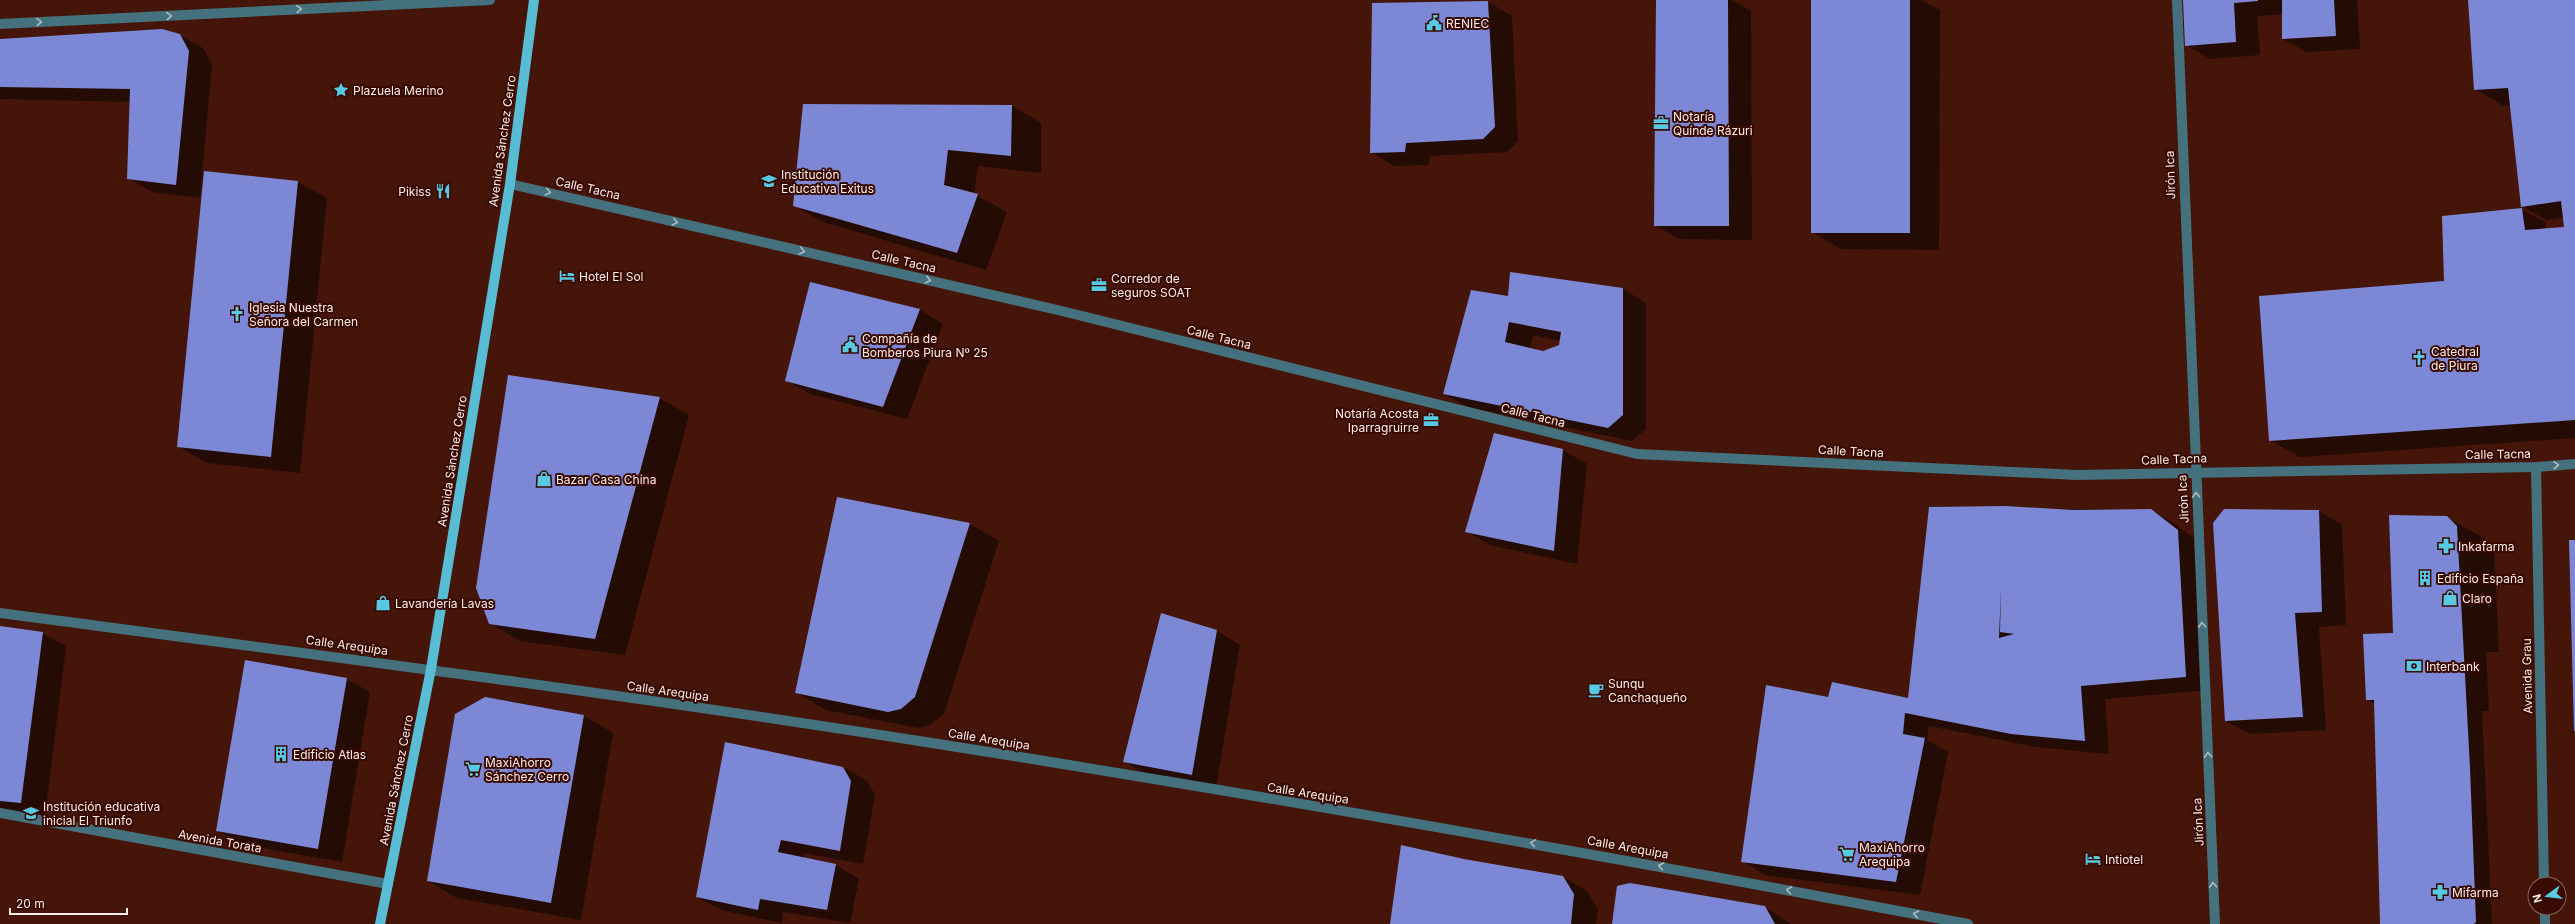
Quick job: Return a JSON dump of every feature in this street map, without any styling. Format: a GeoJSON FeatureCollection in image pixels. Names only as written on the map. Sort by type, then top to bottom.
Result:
{"type":"FeatureCollection","features":[{"type":"Feature","properties":{"kind":"main road","name":"Avenida Sánchez Cerro"},"geometry":{"type":"LineString","coordinates":[[380,924],[431,669],[510,184],[534,0]]}},
{"type":"Feature","properties":{"kind":"street"},"geometry":{"type":"LineString","coordinates":[[0,24],[490,0]]}},
{"type":"Feature","properties":{"kind":"street","name":"Jirón Ica"},"geometry":{"type":"LineString","coordinates":[[2177,0],[2195,471],[2215,924]]}},
{"type":"Feature","properties":{"kind":"street","name":"Calle Tacna"},"geometry":{"type":"LineString","coordinates":[[510,184],[1062,311],[1636,454],[2077,474],[2195,471],[2536,467],[2575,464]]}},
{"type":"Feature","properties":{"kind":"street","name":"Avenida Grau"},"geometry":{"type":"LineString","coordinates":[[2536,467],[2544,876]]}},
{"type":"Feature","properties":{"kind":"street","name":"Calle Arequipa"},"geometry":{"type":"LineString","coordinates":[[0,612],[431,669],[938,744],[1617,857],[1968,924]]}},
{"type":"Feature","properties":{"kind":"street","name":"Avenida Torata"},"geometry":{"type":"LineString","coordinates":[[0,814],[388,884]]}},
{"type":"Feature","properties":{"kind":"building"},"geometry":{"type":"Polygon","coordinates":[[[1656,0],[1728,0],[1729,226],[1654,226],[1656,0]]]}},
{"type":"Feature","properties":{"kind":"building"},"geometry":{"type":"Polygon","coordinates":[[[1811,0],[1910,0],[1910,233],[1811,233],[1811,0]]]}},
{"type":"Feature","properties":{"kind":"building"},"geometry":{"type":"Polygon","coordinates":[[[2183,0],[2258,1],[2234,3],[2236,42],[2185,46],[2183,0]]]}},
{"type":"Feature","properties":{"kind":"building"},"geometry":{"type":"Polygon","coordinates":[[[2282,0],[2334,0],[2336,36],[2282,39],[2282,0]]]}},
{"type":"Feature","properties":{"kind":"building","name":"Catedral de Piura"},"geometry":{"type":"Polygon","coordinates":[[[2468,0],[2575,0],[2575,420],[2269,441],[2259,296],[2444,281],[2442,216],[2522,208],[2525,230],[2564,227],[2561,201],[2521,207],[2508,88],[2474,90],[2468,0]]]}},
{"type":"Feature","properties":{"kind":"building"},"geometry":{"type":"Polygon","coordinates":[[[1488,1],[1495,127],[1483,139],[1406,143],[1405,152],[1370,153],[1372,3],[1488,1]]]}},
{"type":"Feature","properties":{"kind":"building"},"geometry":{"type":"Polygon","coordinates":[[[162,29],[180,34],[189,51],[176,185],[127,179],[130,89],[0,87],[0,39],[162,29]]]}},
{"type":"Feature","properties":{"kind":"building"},"geometry":{"type":"Polygon","coordinates":[[[803,104],[1012,105],[1011,156],[948,150],[944,185],[978,194],[957,253],[793,206],[803,104]]]}},
{"type":"Feature","properties":{"kind":"building","name":"Iglesia Nuestra Señora del Carmen"},"geometry":{"type":"Polygon","coordinates":[[[204,171],[298,181],[271,457],[177,447],[204,171]]]}},
{"type":"Feature","properties":{"kind":"building"},"geometry":{"type":"Polygon","coordinates":[[[1510,272],[1623,288],[1623,415],[1608,428],[1443,394],[1471,290],[1508,296],[1510,272]],[[1509,322],[1505,342],[1543,351],[1559,345],[1561,332],[1509,322]]]}},
{"type":"Feature","properties":{"kind":"building","name":"Compañía de Bomberos Piura Nº 25"},"geometry":{"type":"Polygon","coordinates":[[[810,282],[920,309],[883,407],[785,381],[810,282]]]}},
{"type":"Feature","properties":{"kind":"building"},"geometry":{"type":"Polygon","coordinates":[[[508,375],[660,397],[595,639],[489,624],[476,588],[508,375]]]}},
{"type":"Feature","properties":{"kind":"building"},"geometry":{"type":"Polygon","coordinates":[[[1494,433],[1563,449],[1554,551],[1465,532],[1494,433]]]}},
{"type":"Feature","properties":{"kind":"building"},"geometry":{"type":"Polygon","coordinates":[[[837,497],[970,523],[915,697],[901,709],[888,712],[795,693],[837,497]]]}},
{"type":"Feature","properties":{"kind":"building"},"geometry":{"type":"Polygon","coordinates":[[[2005,506],[2074,510],[2151,509],[2178,530],[2186,677],[2081,686],[2085,741],[2011,734],[1905,713],[1903,734],[1925,738],[1896,882],[1741,862],[1766,685],[1828,697],[1832,682],[1908,698],[1929,507],[2005,506]],[[2001,588],[1999,638],[2014,634],[2000,632],[2001,588]]]}},
{"type":"Feature","properties":{"kind":"building"},"geometry":{"type":"Polygon","coordinates":[[[2224,509],[2319,510],[2322,612],[2295,613],[2303,717],[2225,721],[2213,523],[2224,509]]]}},
{"type":"Feature","properties":{"kind":"building"},"geometry":{"type":"Polygon","coordinates":[[[2389,515],[2447,516],[2457,526],[2470,768],[2476,922],[2474,924],[2380,924],[2374,700],[2366,700],[2363,634],[2393,633],[2389,515]]]}},
{"type":"Feature","properties":{"kind":"building"},"geometry":{"type":"Polygon","coordinates":[[[2569,540],[2575,540],[2575,731],[2574,731],[2569,540]]]}},
{"type":"Feature","properties":{"kind":"building"},"geometry":{"type":"Polygon","coordinates":[[[1161,613],[1217,630],[1192,775],[1123,762],[1161,613]]]}},
{"type":"Feature","properties":{"kind":"building"},"geometry":{"type":"Polygon","coordinates":[[[0,626],[43,632],[21,803],[0,801],[0,626]]]}},
{"type":"Feature","properties":{"kind":"building","name":"Edificio Atlas"},"geometry":{"type":"Polygon","coordinates":[[[245,660],[347,678],[318,849],[216,831],[245,660]]]}},
{"type":"Feature","properties":{"kind":"building"},"geometry":{"type":"Polygon","coordinates":[[[485,697],[584,715],[551,903],[427,881],[455,714],[485,697]]]}},
{"type":"Feature","properties":{"kind":"building"},"geometry":{"type":"Polygon","coordinates":[[[725,742],[843,767],[851,781],[840,851],[781,840],[778,852],[836,864],[827,910],[760,899],[758,910],[696,897],[725,742]]]}},
{"type":"Feature","properties":{"kind":"building"},"geometry":{"type":"Polygon","coordinates":[[[1401,845],[1464,859],[1563,876],[1574,894],[1571,924],[1390,924],[1401,845]]]}},
{"type":"Feature","properties":{"kind":"building"},"geometry":{"type":"Polygon","coordinates":[[[1630,883],[1765,906],[1775,924],[1612,924],[1617,886],[1630,883]]]}},
{"type":"Feature","properties":{"kind":"place","name":"RENIEC"},"geometry":{"type":"Point","coordinates":[1434,23]}},
{"type":"Feature","properties":{"kind":"place","name":"Plazuela Merino"},"geometry":{"type":"Point","coordinates":[341,90]}},
{"type":"Feature","properties":{"kind":"place","name":"Notaría Quínde Rázuri"},"geometry":{"type":"Point","coordinates":[1661,123]}},
{"type":"Feature","properties":{"kind":"place","name":"Institución Educativa Exitus"},"geometry":{"type":"Point","coordinates":[769,181]}},
{"type":"Feature","properties":{"kind":"place","name":"Pikiss"},"geometry":{"type":"Point","coordinates":[443,191]}},
{"type":"Feature","properties":{"kind":"place","name":"Hotel El Sol"},"geometry":{"type":"Point","coordinates":[567,276]}},
{"type":"Feature","properties":{"kind":"place","name":"Corredor de seguros SOAT"},"geometry":{"type":"Point","coordinates":[1099,285]}},
{"type":"Feature","properties":{"kind":"place","name":"Iglesia Nuestra Señora del Carmen"},"geometry":{"type":"Point","coordinates":[237,314]}},
{"type":"Feature","properties":{"kind":"place","name":"Compañía de Bomberos Piura Nº 25"},"geometry":{"type":"Point","coordinates":[850,345]}},
{"type":"Feature","properties":{"kind":"place","name":"Catedral de Piura"},"geometry":{"type":"Point","coordinates":[2419,358]}},
{"type":"Feature","properties":{"kind":"place","name":"Notaría Acosta Iparragruirre"},"geometry":{"type":"Point","coordinates":[1431,420]}},
{"type":"Feature","properties":{"kind":"place","name":"Bazar Casa China"},"geometry":{"type":"Point","coordinates":[544,479]}},
{"type":"Feature","properties":{"kind":"place","name":"Inkafarma"},"geometry":{"type":"Point","coordinates":[2446,546]}},
{"type":"Feature","properties":{"kind":"place","name":"Edificio España"},"geometry":{"type":"Point","coordinates":[2425,578]}},
{"type":"Feature","properties":{"kind":"place","name":"Claro"},"geometry":{"type":"Point","coordinates":[2450,598]}},
{"type":"Feature","properties":{"kind":"place","name":"Lavandería Lavas"},"geometry":{"type":"Point","coordinates":[383,603]}},
{"type":"Feature","properties":{"kind":"place","name":"Interbank"},"geometry":{"type":"Point","coordinates":[2414,666]}},
{"type":"Feature","properties":{"kind":"place","name":"Sunqu Canchaqueño"},"geometry":{"type":"Point","coordinates":[1596,690]}},
{"type":"Feature","properties":{"kind":"place","name":"Edificio Atlas"},"geometry":{"type":"Point","coordinates":[281,754]}},
{"type":"Feature","properties":{"kind":"place","name":"MaxiAhorro Sánchez Cerro"},"geometry":{"type":"Point","coordinates":[473,769]}},
{"type":"Feature","properties":{"kind":"place","name":"Institución educativa inicial El Triunfo"},"geometry":{"type":"Point","coordinates":[31,813]}},
{"type":"Feature","properties":{"kind":"place","name":"MaxiAhorro Arequipa"},"geometry":{"type":"Point","coordinates":[1847,854]}},
{"type":"Feature","properties":{"kind":"place","name":"Intiotel"},"geometry":{"type":"Point","coordinates":[2093,859]}},
{"type":"Feature","properties":{"kind":"place","name":"Mifarma"},"geometry":{"type":"Point","coordinates":[2440,892]}}]}
